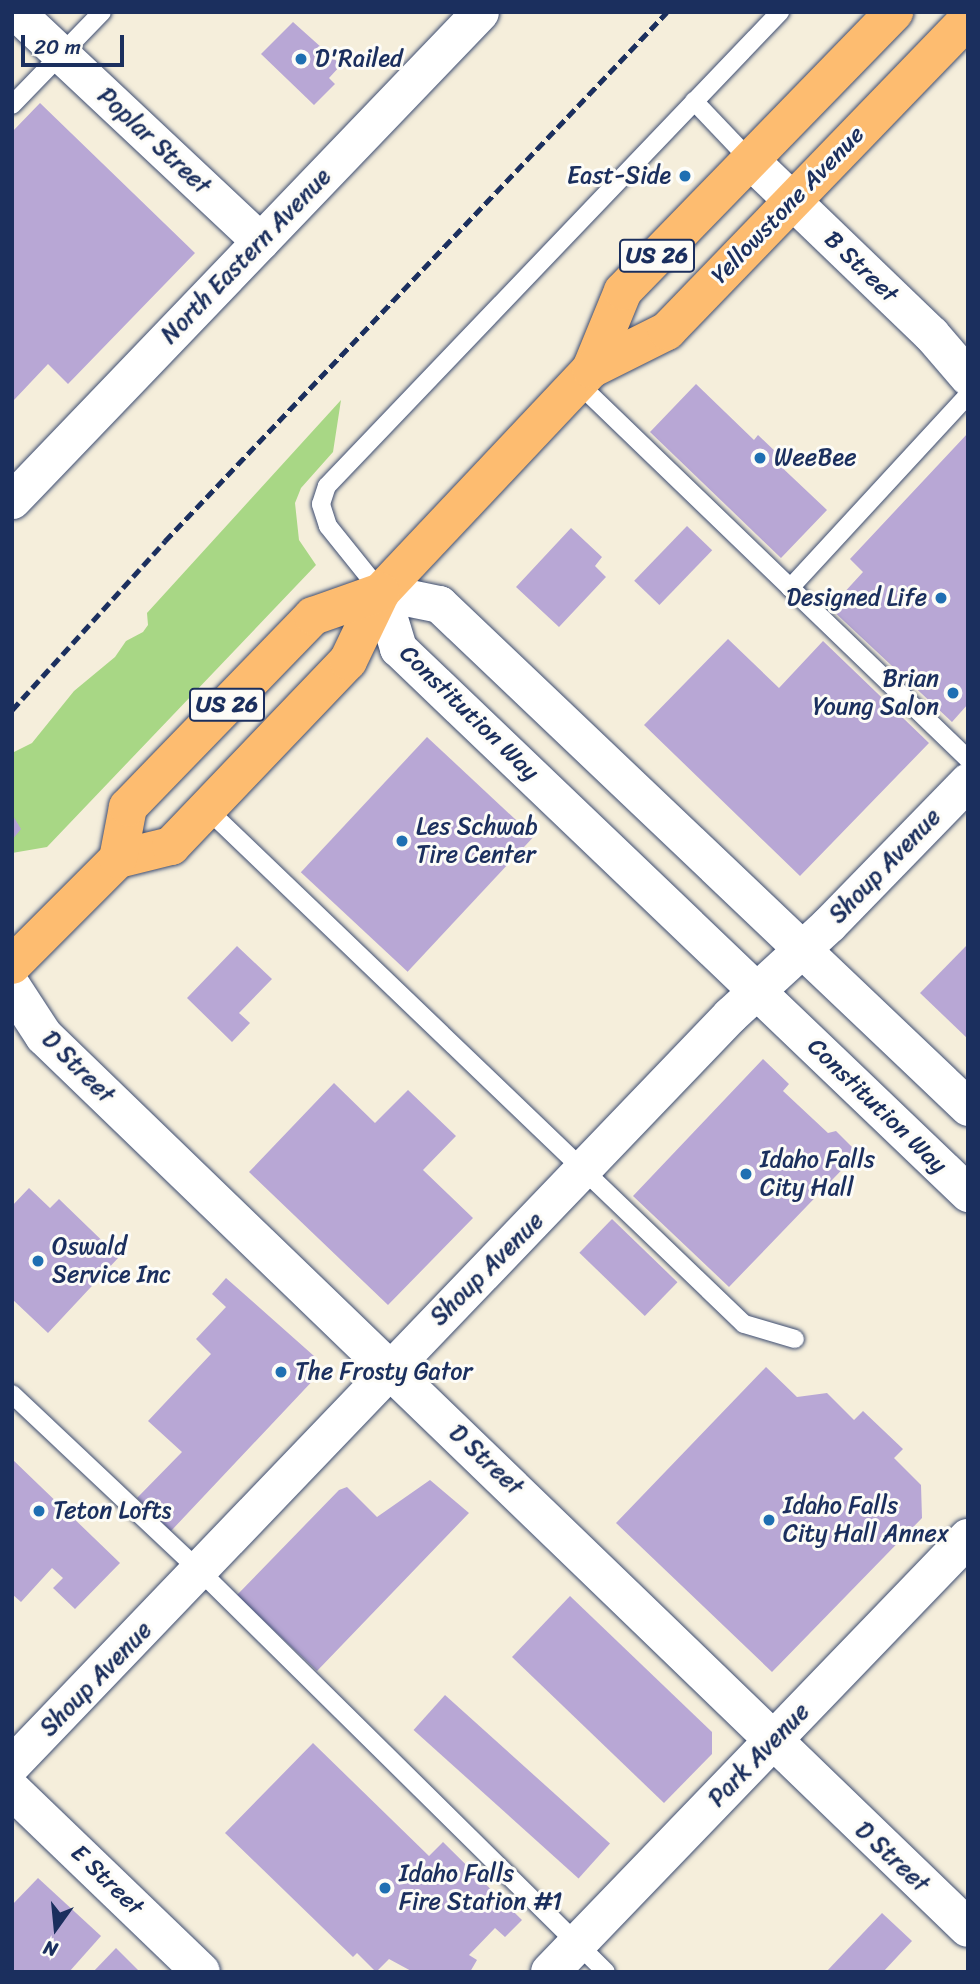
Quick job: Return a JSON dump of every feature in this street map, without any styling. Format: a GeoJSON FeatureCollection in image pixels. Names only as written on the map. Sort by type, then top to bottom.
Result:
{"type":"FeatureCollection","features":[{"type":"Feature","properties":{"kind":"highway","name":"Yellowstone Avenue"},"geometry":{"type":"LineString","coordinates":[[585,376],[623,291],[894,12]]}},
{"type":"Feature","properties":{"kind":"highway","name":"Yellowstone Avenue"},"geometry":{"type":"LineString","coordinates":[[380,592],[313,616],[128,807],[117,859],[171,846],[348,661],[380,592],[585,376],[667,331],[968,19]]}},
{"type":"Feature","properties":{"kind":"highway"},"geometry":{"type":"LineString","coordinates":[[12,965],[117,859]]}},
{"type":"Feature","properties":{"kind":"street","name":"Poplar Street"},"geometry":{"type":"LineString","coordinates":[[16,12],[260,241]]}},
{"type":"Feature","properties":{"kind":"street","name":"North Eastern Avenue"},"geometry":{"type":"LineString","coordinates":[[12,500],[480,12]]}},
{"type":"Feature","properties":{"kind":"street","name":"B Street"},"geometry":{"type":"LineString","coordinates":[[750,160],[931,334],[968,377]]}},
{"type":"Feature","properties":{"kind":"street"},"geometry":{"type":"LineString","coordinates":[[380,592],[439,604],[802,946],[968,1107]]}},
{"type":"Feature","properties":{"kind":"street","name":"Constitution Way"},"geometry":{"type":"LineString","coordinates":[[380,592],[398,648],[968,1193]]}},
{"type":"Feature","properties":{"kind":"street","name":"Shoup Avenue"},"geometry":{"type":"LineString","coordinates":[[12,1763],[201,1572],[389,1369],[756,989],[829,924],[968,781]]}},
{"type":"Feature","properties":{"kind":"street","name":"D Street"},"geometry":{"type":"LineString","coordinates":[[12,987],[44,1036],[543,1514],[771,1743],[968,1928]]}},
{"type":"Feature","properties":{"kind":"street","name":"Park Avenue"},"geometry":{"type":"LineString","coordinates":[[550,1972],[967,1541]]}},
{"type":"Feature","properties":{"kind":"street","name":"E Street"},"geometry":{"type":"LineString","coordinates":[[12,1790],[201,1972]]}},
{"type":"Feature","properties":{"kind":"lane"},"geometry":{"type":"LineString","coordinates":[[12,105],[102,12]]}},
{"type":"Feature","properties":{"kind":"lane"},"geometry":{"type":"LineString","coordinates":[[380,592],[328,526],[321,504],[327,486],[780,12]]}},
{"type":"Feature","properties":{"kind":"lane"},"geometry":{"type":"LineString","coordinates":[[694,101],[750,160]]}},
{"type":"Feature","properties":{"kind":"lane"},"geometry":{"type":"LineString","coordinates":[[585,376],[790,588],[968,759]]}},
{"type":"Feature","properties":{"kind":"lane"},"geometry":{"type":"LineString","coordinates":[[790,588],[968,395]]}},
{"type":"Feature","properties":{"kind":"lane"},"geometry":{"type":"LineString","coordinates":[[206,808],[744,1324],[795,1339]]}},
{"type":"Feature","properties":{"kind":"lane"},"geometry":{"type":"LineString","coordinates":[[12,1394],[201,1572],[606,1972]]}},
{"type":"Feature","properties":{"kind":"green space"},"geometry":{"type":"Polygon","coordinates":[[[341,400],[333,452],[301,488],[295,503],[299,540],[316,565],[47,847],[12,853],[12,753],[32,743],[74,691],[115,657],[126,641],[143,632],[148,625],[147,613],[341,400]]]}},
{"type":"Feature","properties":{"kind":"building","name":"D'Railed"},"geometry":{"type":"Polygon","coordinates":[[[293,22],[341,65],[329,78],[335,84],[314,105],[261,54],[293,22]]]}},
{"type":"Feature","properties":{"kind":"building"},"geometry":{"type":"Polygon","coordinates":[[[40,103],[195,253],[68,384],[48,364],[14,400],[12,132],[40,103]]]}},
{"type":"Feature","properties":{"kind":"building"},"geometry":{"type":"Polygon","coordinates":[[[696,384],[754,440],[758,435],[779,455],[774,460],[827,510],[781,558],[650,432],[696,384]]]}},
{"type":"Feature","properties":{"kind":"building"},"geometry":{"type":"Polygon","coordinates":[[[968,433],[968,704],[952,722],[830,608],[863,572],[850,559],[968,433]]]}},
{"type":"Feature","properties":{"kind":"building"},"geometry":{"type":"Polygon","coordinates":[[[687,526],[712,550],[659,605],[634,581],[687,526]]]}},
{"type":"Feature","properties":{"kind":"building"},"geometry":{"type":"Polygon","coordinates":[[[571,528],[602,557],[595,566],[606,577],[559,627],[516,587],[571,528]]]}},
{"type":"Feature","properties":{"kind":"building"},"geometry":{"type":"Polygon","coordinates":[[[728,639],[779,688],[823,641],[929,743],[800,876],[644,725],[728,639]]]}},
{"type":"Feature","properties":{"kind":"building","name":"Les Schwab Tire Center"},"geometry":{"type":"Polygon","coordinates":[[[427,737],[534,837],[408,972],[301,872],[427,737]]]}},
{"type":"Feature","properties":{"kind":"building"},"geometry":{"type":"Polygon","coordinates":[[[12,814],[21,829],[12,840],[12,814]]]}},
{"type":"Feature","properties":{"kind":"building"},"geometry":{"type":"Polygon","coordinates":[[[968,944],[968,1039],[920,993],[968,944]]]}},
{"type":"Feature","properties":{"kind":"building"},"geometry":{"type":"Polygon","coordinates":[[[237,946],[272,979],[239,1013],[250,1023],[232,1042],[187,998],[237,946]]]}},
{"type":"Feature","properties":{"kind":"building","name":"Idaho Falls City Hall"},"geometry":{"type":"Polygon","coordinates":[[[763,1059],[789,1084],[783,1091],[828,1133],[836,1131],[858,1153],[729,1287],[633,1196],[763,1059]]]}},
{"type":"Feature","properties":{"kind":"building"},"geometry":{"type":"Polygon","coordinates":[[[334,1083],[375,1123],[408,1090],[456,1136],[423,1170],[473,1218],[388,1305],[249,1172],[334,1083]]]}},
{"type":"Feature","properties":{"kind":"building"},"geometry":{"type":"Polygon","coordinates":[[[29,1188],[50,1208],[59,1199],[119,1257],[48,1333],[12,1299],[12,1206],[29,1188]]]}},
{"type":"Feature","properties":{"kind":"building"},"geometry":{"type":"Polygon","coordinates":[[[612,1219],[677,1282],[645,1316],[579,1253],[612,1219]]]}},
{"type":"Feature","properties":{"kind":"building"},"geometry":{"type":"Polygon","coordinates":[[[226,1278],[314,1356],[319,1374],[171,1531],[137,1498],[182,1452],[148,1421],[211,1354],[196,1339],[226,1307],[212,1294],[226,1278]]]}},
{"type":"Feature","properties":{"kind":"building","name":"Idaho Falls City Hall Annex"},"geometry":{"type":"Polygon","coordinates":[[[766,1367],[797,1397],[827,1393],[854,1420],[863,1411],[903,1449],[894,1458],[921,1485],[922,1518],[772,1672],[616,1523],[766,1367]]]}},
{"type":"Feature","properties":{"kind":"building","name":"Teton Lofts"},"geometry":{"type":"Polygon","coordinates":[[[12,1459],[120,1563],[75,1609],[53,1588],[63,1578],[52,1568],[21,1602],[12,1594],[12,1459]]]}},
{"type":"Feature","properties":{"kind":"building"},"geometry":{"type":"Polygon","coordinates":[[[430,1480],[469,1513],[317,1671],[237,1595],[339,1490],[347,1487],[377,1517],[430,1480]]]}},
{"type":"Feature","properties":{"kind":"building"},"geometry":{"type":"Polygon","coordinates":[[[570,1596],[712,1732],[712,1754],[664,1803],[512,1657],[570,1596]]]}},
{"type":"Feature","properties":{"kind":"building"},"geometry":{"type":"Polygon","coordinates":[[[445,1695],[610,1844],[579,1878],[414,1730],[445,1695]]]}},
{"type":"Feature","properties":{"kind":"building","name":"Idaho Falls Fire Station #1"},"geometry":{"type":"Polygon","coordinates":[[[313,1743],[429,1856],[443,1842],[522,1920],[505,1937],[495,1928],[469,1955],[477,1960],[470,1972],[413,1972],[389,1959],[376,1972],[357,1953],[353,1957],[225,1833],[313,1743]]]}},
{"type":"Feature","properties":{"kind":"building"},"geometry":{"type":"Polygon","coordinates":[[[38,1878],[101,1936],[69,1972],[12,1972],[12,1905],[38,1878]]]}},
{"type":"Feature","properties":{"kind":"building"},"geometry":{"type":"Polygon","coordinates":[[[882,1913],[912,1941],[883,1972],[826,1972],[882,1913]]]}},
{"type":"Feature","properties":{"kind":"building"},"geometry":{"type":"Polygon","coordinates":[[[116,1948],[140,1972],[93,1972],[116,1948]]]}},
{"type":"Feature","properties":{"kind":"railway"},"geometry":{"type":"LineString","coordinates":[[12,710],[165,541],[667,12]]}},
{"type":"Feature","properties":{"kind":"place","name":"D'Railed"},"geometry":{"type":"Point","coordinates":[301,59]}},
{"type":"Feature","properties":{"kind":"place","name":"East-Side"},"geometry":{"type":"Point","coordinates":[685,176]}},
{"type":"Feature","properties":{"kind":"place","name":"WeeBee"},"geometry":{"type":"Point","coordinates":[760,458]}},
{"type":"Feature","properties":{"kind":"place","name":"Designed Life"},"geometry":{"type":"Point","coordinates":[941,598]}},
{"type":"Feature","properties":{"kind":"place","name":"Brian Young Salon"},"geometry":{"type":"Point","coordinates":[953,693]}},
{"type":"Feature","properties":{"kind":"place","name":"Les Schwab Tire Center"},"geometry":{"type":"Point","coordinates":[402,841]}},
{"type":"Feature","properties":{"kind":"place","name":"Idaho Falls City Hall"},"geometry":{"type":"Point","coordinates":[746,1174]}},
{"type":"Feature","properties":{"kind":"place","name":"Oswald Service Inc"},"geometry":{"type":"Point","coordinates":[38,1261]}},
{"type":"Feature","properties":{"kind":"place","name":"The Frosty Gator"},"geometry":{"type":"Point","coordinates":[281,1372]}},
{"type":"Feature","properties":{"kind":"place","name":"Teton Lofts"},"geometry":{"type":"Point","coordinates":[39,1511]}},
{"type":"Feature","properties":{"kind":"place","name":"Idaho Falls City Hall Annex"},"geometry":{"type":"Point","coordinates":[769,1520]}},
{"type":"Feature","properties":{"kind":"place","name":"Idaho Falls Fire Station #1"},"geometry":{"type":"Point","coordinates":[385,1888]}}]}
